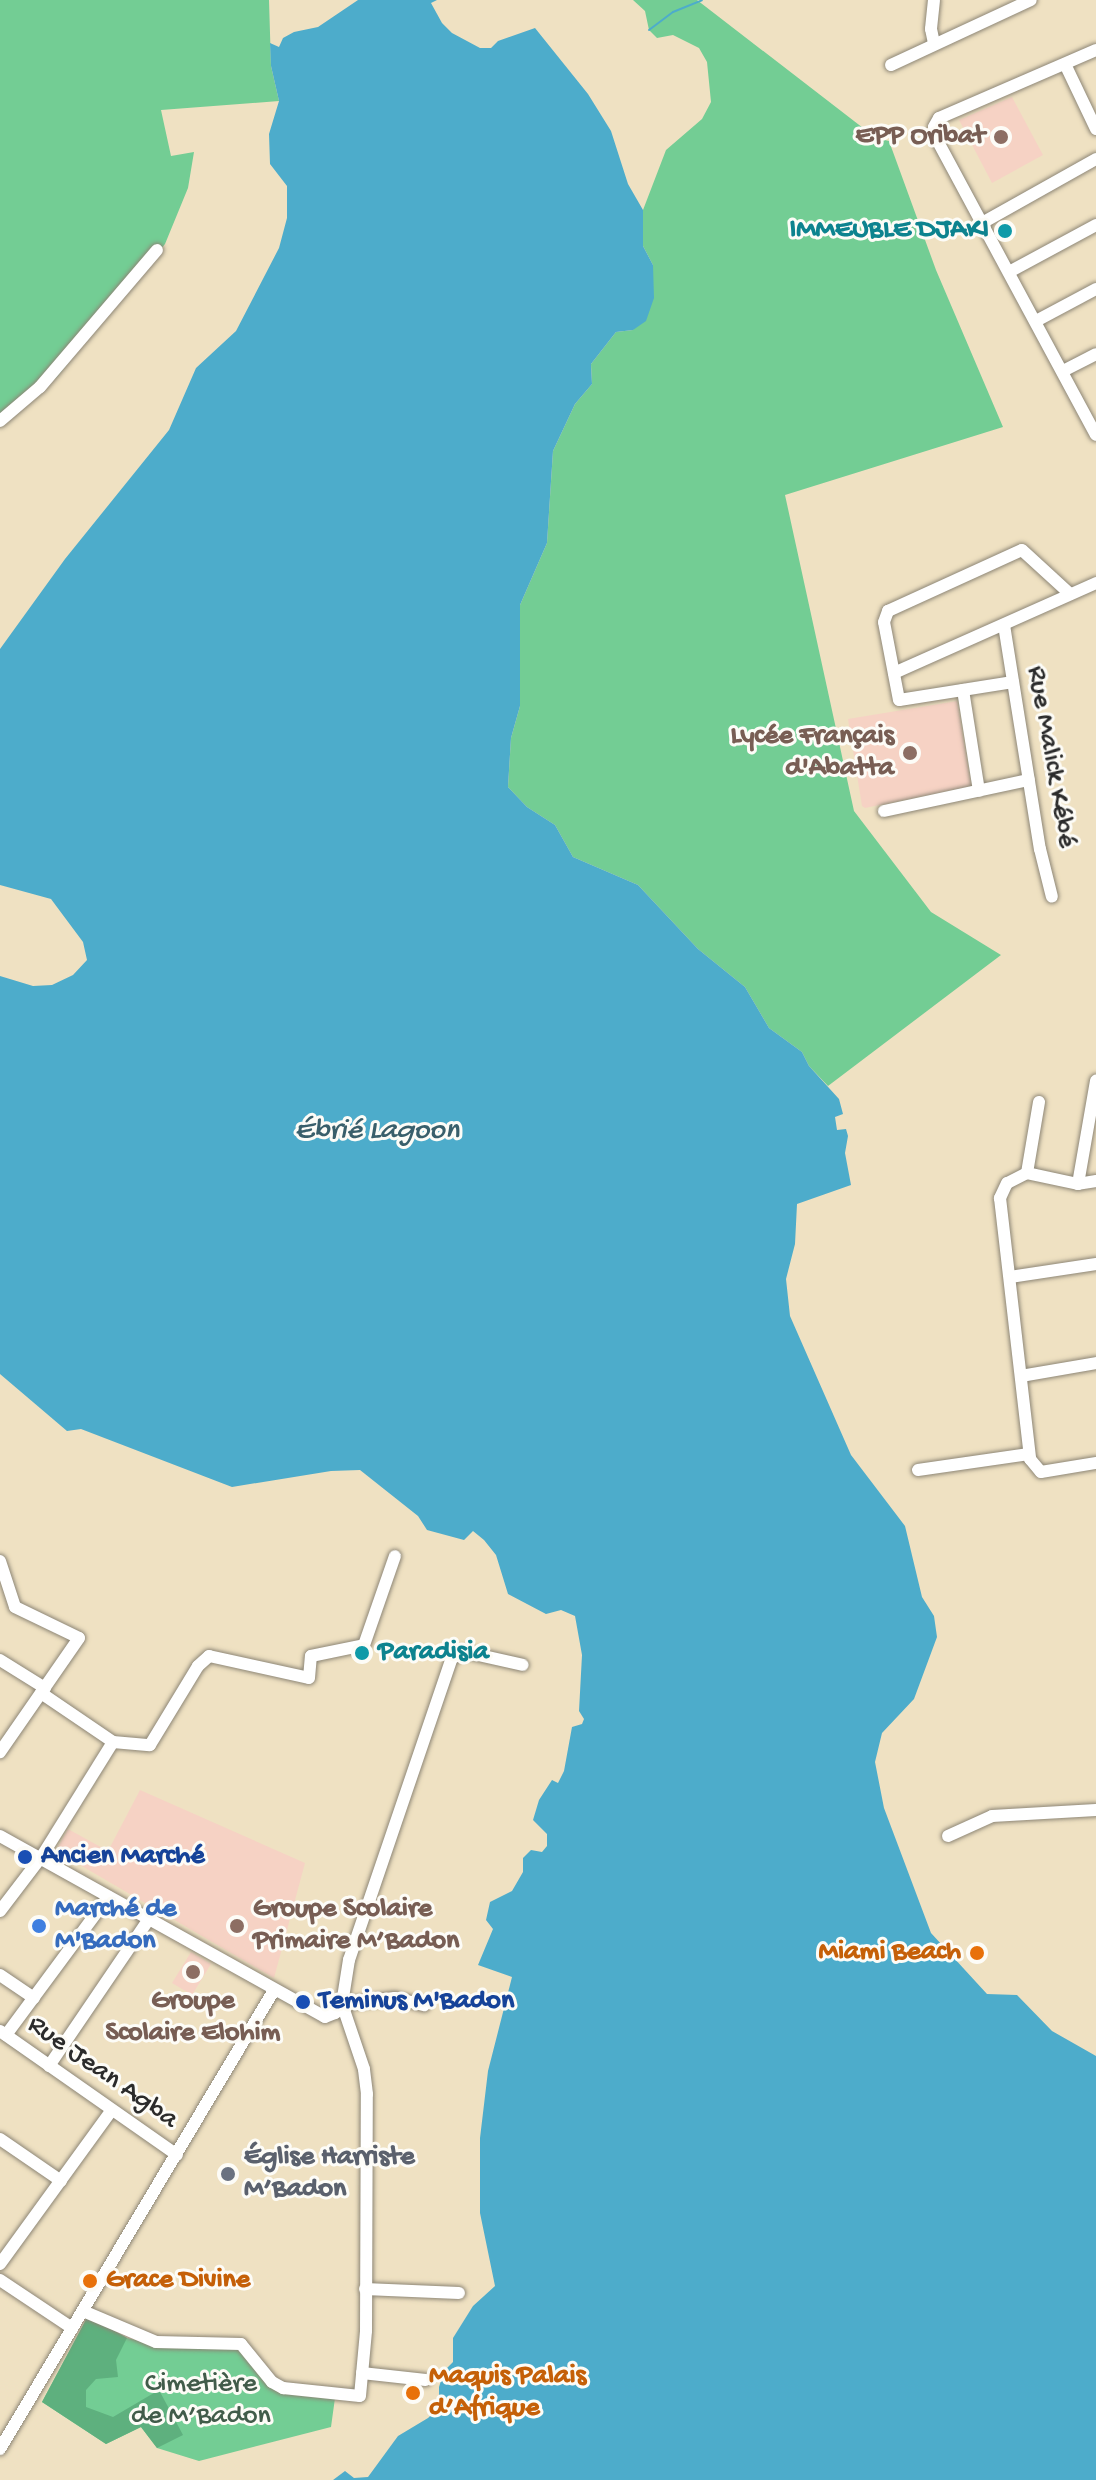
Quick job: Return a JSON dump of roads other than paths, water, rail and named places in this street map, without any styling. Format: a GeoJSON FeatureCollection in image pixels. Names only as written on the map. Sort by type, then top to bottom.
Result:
{"type":"FeatureCollection","features":[{"type":"Feature","properties":{"kind":"street"},"geometry":{"type":"LineString","coordinates":[[934,0],[931,29],[934,43]]}},
{"type":"Feature","properties":{"kind":"street"},"geometry":{"type":"LineString","coordinates":[[891,65],[1031,0]]}},
{"type":"Feature","properties":{"kind":"street"},"geometry":{"type":"LineString","coordinates":[[1096,50],[939,118],[934,127],[936,138],[1092,421],[1096,435]]}},
{"type":"Feature","properties":{"kind":"street"},"geometry":{"type":"LineString","coordinates":[[1065,64],[1096,129]]}},
{"type":"Feature","properties":{"kind":"street"},"geometry":{"type":"LineString","coordinates":[[982,223],[1096,159]]}},
{"type":"Feature","properties":{"kind":"street"},"geometry":{"type":"LineString","coordinates":[[1009,272],[1096,225]]}},
{"type":"Feature","properties":{"kind":"street"},"geometry":{"type":"LineString","coordinates":[[0,421],[40,387],[157,250]]}},
{"type":"Feature","properties":{"kind":"street"},"geometry":{"type":"LineString","coordinates":[[1036,321],[1096,289]]}},
{"type":"Feature","properties":{"kind":"street"},"geometry":{"type":"LineString","coordinates":[[1063,371],[1096,354]]}},
{"type":"Feature","properties":{"kind":"street"},"geometry":{"type":"LineString","coordinates":[[1013,682],[899,700],[884,622],[888,611],[1022,550],[1070,594]]}},
{"type":"Feature","properties":{"kind":"street"},"geometry":{"type":"LineString","coordinates":[[894,673],[1096,583]]}},
{"type":"Feature","properties":{"kind":"street","name":"Rue Malick Kébé"},"geometry":{"type":"LineString","coordinates":[[1004,625],[1052,897]]}},
{"type":"Feature","properties":{"kind":"street"},"geometry":{"type":"LineString","coordinates":[[963,690],[979,791]]}},
{"type":"Feature","properties":{"kind":"street"},"geometry":{"type":"LineString","coordinates":[[884,811],[1029,780]]}},
{"type":"Feature","properties":{"kind":"street"},"geometry":{"type":"LineString","coordinates":[[1078,1184],[1091,1135],[1096,1081]]}},
{"type":"Feature","properties":{"kind":"street"},"geometry":{"type":"LineString","coordinates":[[1027,1173],[1039,1102]]}},
{"type":"Feature","properties":{"kind":"street"},"geometry":{"type":"LineString","coordinates":[[1096,1181],[1078,1184],[1027,1173],[1007,1183],[1000,1198],[1029,1454],[1034,1467],[1041,1472],[1096,1463]]}},
{"type":"Feature","properties":{"kind":"street"},"geometry":{"type":"LineString","coordinates":[[1010,1277],[1096,1264]]}},
{"type":"Feature","properties":{"kind":"street"},"geometry":{"type":"LineString","coordinates":[[1021,1376],[1096,1363]]}},
{"type":"Feature","properties":{"kind":"street"},"geometry":{"type":"LineString","coordinates":[[918,1470],[1029,1454]]}},
{"type":"Feature","properties":{"kind":"street"},"geometry":{"type":"LineString","coordinates":[[0,1660],[113,1742],[150,1745],[198,1666],[209,1656],[309,1678],[311,1656],[364,1645],[395,1556]]}},
{"type":"Feature","properties":{"kind":"street"},"geometry":{"type":"LineString","coordinates":[[0,1561],[15,1607],[79,1638],[0,1752]]}},
{"type":"Feature","properties":{"kind":"street"},"geometry":{"type":"LineString","coordinates":[[83,2311],[156,2342],[241,2344],[272,2382],[295,2391],[360,2396],[365,2289],[367,2094],[364,2069],[342,2004],[349,1960],[452,1658],[465,1652],[523,1665]]}},
{"type":"Feature","properties":{"kind":"street"},"geometry":{"type":"LineString","coordinates":[[0,1911],[42,1856],[113,1742]]}},
{"type":"Feature","properties":{"kind":"street"},"geometry":{"type":"LineString","coordinates":[[948,1836],[992,1816],[1096,1810]]}},
{"type":"Feature","properties":{"kind":"street"},"geometry":{"type":"LineString","coordinates":[[0,1836],[42,1856],[108,1897],[325,2017],[335,2013],[342,2004],[395,1998],[424,2005]]}},
{"type":"Feature","properties":{"kind":"street"},"geometry":{"type":"LineString","coordinates":[[3,2033],[34,1998],[108,1897]]}},
{"type":"Feature","properties":{"kind":"street"},"geometry":{"type":"LineString","coordinates":[[49,2066],[149,1919]]}},
{"type":"Feature","properties":{"kind":"street"},"geometry":{"type":"LineString","coordinates":[[0,1975],[34,1998]]}},
{"type":"Feature","properties":{"kind":"street"},"geometry":{"type":"LineString","coordinates":[[0,2449],[274,1990]]}},
{"type":"Feature","properties":{"kind":"street","name":"Rue Jean Agba"},"geometry":{"type":"LineString","coordinates":[[3,2033],[177,2155]]}},
{"type":"Feature","properties":{"kind":"street"},"geometry":{"type":"LineString","coordinates":[[0,2264],[111,2111]]}},
{"type":"Feature","properties":{"kind":"street"},"geometry":{"type":"LineString","coordinates":[[0,2139],[61,2181]]}},
{"type":"Feature","properties":{"kind":"street"},"geometry":{"type":"LineString","coordinates":[[0,2280],[72,2328]]}},
{"type":"Feature","properties":{"kind":"street"},"geometry":{"type":"LineString","coordinates":[[365,2289],[459,2293]]}},
{"type":"Feature","properties":{"kind":"street"},"geometry":{"type":"LineString","coordinates":[[362,2373],[426,2380]]}},
{"type":"Feature","properties":{"kind":"water","name":"Ébrié Lagoon"},"geometry":{"type":"Polygon","coordinates":[[[358,0],[437,0],[431,3],[442,23],[452,33],[480,48],[491,48],[498,41],[535,28],[588,94],[611,131],[628,184],[643,210],[643,246],[653,265],[654,298],[646,321],[633,330],[616,332],[591,364],[592,384],[575,404],[553,451],[547,543],[520,605],[520,706],[511,738],[508,787],[527,807],[555,825],[573,857],[638,885],[698,949],[745,987],[769,1028],[802,1052],[809,1066],[839,1099],[843,1114],[835,1117],[837,1130],[846,1129],[848,1136],[845,1153],[851,1185],[797,1204],[795,1244],[786,1279],[790,1316],[851,1455],[905,1526],[922,1597],[934,1616],[937,1637],[914,1699],[882,1733],[875,1762],[884,1808],[931,1933],[987,1994],[1017,1995],[1052,2031],[1096,2056],[1096,2480],[333,2480],[345,2471],[354,2478],[368,2477],[398,2436],[428,2418],[439,2407],[439,2387],[444,2371],[453,2362],[453,2338],[473,2306],[495,2286],[480,2213],[480,2138],[488,2071],[512,1977],[478,1965],[493,1929],[486,1920],[490,1902],[512,1891],[523,1872],[523,1858],[531,1850],[542,1852],[547,1846],[547,1834],[533,1820],[539,1800],[552,1780],[558,1783],[564,1771],[572,1727],[582,1724],[584,1719],[579,1711],[582,1655],[575,1616],[561,1610],[546,1614],[508,1594],[496,1555],[484,1540],[473,1531],[464,1540],[427,1530],[418,1516],[360,1470],[331,1471],[232,1487],[81,1429],[67,1431],[0,1374],[0,976],[33,986],[52,985],[73,975],[87,960],[83,942],[51,899],[0,885],[0,649],[65,559],[169,430],[196,368],[236,331],[279,248],[287,218],[287,186],[270,164],[269,134],[279,101],[271,66],[270,43],[279,47],[283,38],[294,32],[318,27],[358,0]]]}},
{"type":"Feature","properties":{"kind":"waterway"},"geometry":{"type":"LineString","coordinates":[[649,30],[673,12],[702,0]]}},
{"type":"Feature","properties":{"kind":"place","name":"EPP Oribat"},"geometry":{"type":"Point","coordinates":[1001,137]}},
{"type":"Feature","properties":{"kind":"place","name":"IMMEUBLE DJAKI"},"geometry":{"type":"Point","coordinates":[1005,231]}},
{"type":"Feature","properties":{"kind":"place","name":"Lycée Français d'Abatta"},"geometry":{"type":"Point","coordinates":[910,753]}},
{"type":"Feature","properties":{"kind":"place","name":"Paradisia"},"geometry":{"type":"Point","coordinates":[362,1653]}},
{"type":"Feature","properties":{"kind":"place","name":"Ancien Marché"},"geometry":{"type":"Point","coordinates":[25,1857]}},
{"type":"Feature","properties":{"kind":"place","name":"Marché de M'Badon"},"geometry":{"type":"Point","coordinates":[39,1926]}},
{"type":"Feature","properties":{"kind":"place","name":"Groupe Scolaire Primaire M’Badon"},"geometry":{"type":"Point","coordinates":[237,1926]}},
{"type":"Feature","properties":{"kind":"place","name":"Miami Beach"},"geometry":{"type":"Point","coordinates":[977,1953]}},
{"type":"Feature","properties":{"kind":"place","name":"Groupe Scolaire Elohim"},"geometry":{"type":"Point","coordinates":[193,1972]}},
{"type":"Feature","properties":{"kind":"place","name":"Teminus M'Badon"},"geometry":{"type":"Point","coordinates":[303,2002]}},
{"type":"Feature","properties":{"kind":"place","name":"Église Harriste M’Badon"},"geometry":{"type":"Point","coordinates":[228,2174]}},
{"type":"Feature","properties":{"kind":"place","name":"Grace Divine"},"geometry":{"type":"Point","coordinates":[90,2281]}},
{"type":"Feature","properties":{"kind":"place","name":"Maquis Palais d’Afrique"},"geometry":{"type":"Point","coordinates":[413,2393]}},
{"type":"Feature","properties":{"kind":"park label","name":"Cimetière de M’Badon"},"geometry":{"type":"Point","coordinates":[201,2401]}}]}
